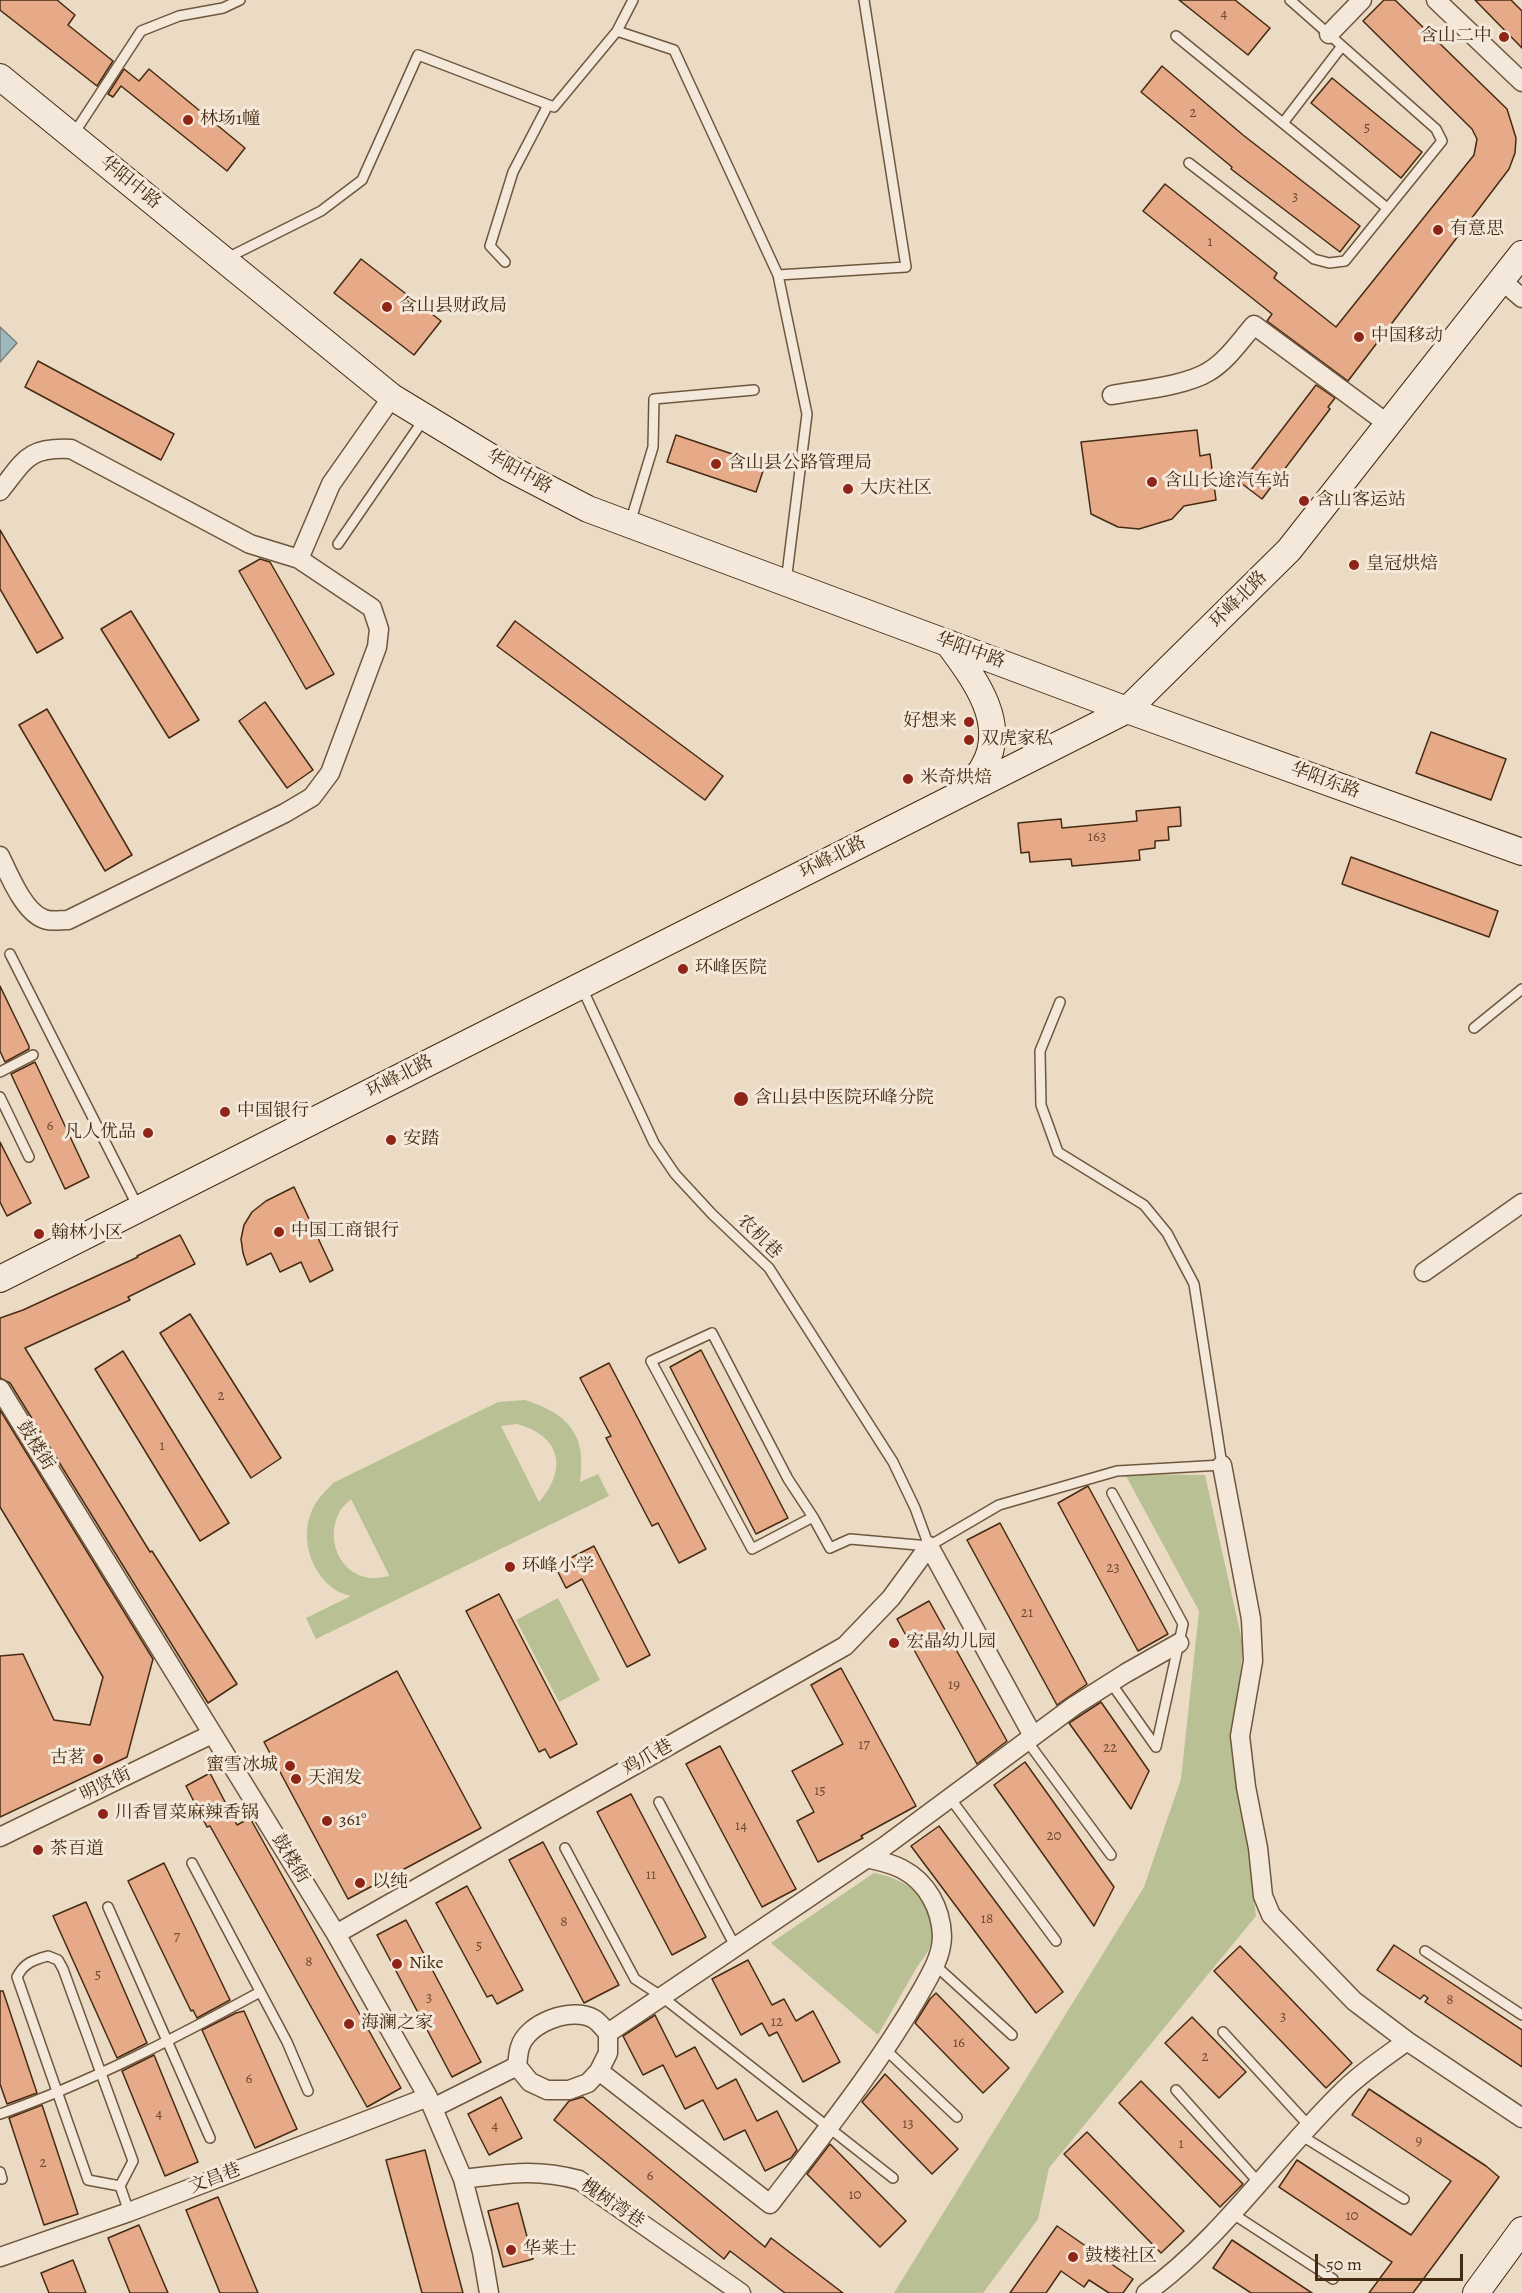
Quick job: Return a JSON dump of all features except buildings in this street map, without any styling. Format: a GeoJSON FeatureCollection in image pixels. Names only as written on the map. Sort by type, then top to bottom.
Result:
{"type":"FeatureCollection","features":[{"type":"Feature","properties":{"kind":"main road","name":"华阳中路"},"geometry":{"type":"LineString","coordinates":[[0,76],[392,397],[507,467],[588,509],[1128,710]]}},
{"type":"Feature","properties":{"kind":"main road","name":"环峰北路"},"geometry":{"type":"LineString","coordinates":[[0,1279],[1128,710],[1289,550],[1522,254]]}},
{"type":"Feature","properties":{"kind":"main road"},"geometry":{"type":"LineString","coordinates":[[948,643],[974,679],[986,705],[992,727],[992,742],[985,765],[965,791]]}},
{"type":"Feature","properties":{"kind":"main road","name":"华阳东路"},"geometry":{"type":"LineString","coordinates":[[1128,710],[1522,852]]}},
{"type":"Feature","properties":{"kind":"main road"},"geometry":{"type":"LineString","coordinates":[[1476,2293],[1522,2230]]}},
{"type":"Feature","properties":{"kind":"street"},"geometry":{"type":"LineString","coordinates":[[1336,40],[1362,0]]}},
{"type":"Feature","properties":{"kind":"street"},"geometry":{"type":"LineString","coordinates":[[1436,0],[1522,82]]}},
{"type":"Feature","properties":{"kind":"street"},"geometry":{"type":"LineString","coordinates":[[1501,280],[1522,298]]}},
{"type":"Feature","properties":{"kind":"street"},"geometry":{"type":"LineString","coordinates":[[1112,395],[1194,379],[1223,360],[1254,325],[1388,424]]}},
{"type":"Feature","properties":{"kind":"street"},"geometry":{"type":"LineString","coordinates":[[299,559],[331,484],[392,397]]}},
{"type":"Feature","properties":{"kind":"street"},"geometry":{"type":"LineString","coordinates":[[0,491],[27,456],[51,448],[71,449],[250,544],[299,559],[372,608],[379,629],[377,647],[330,773],[312,797],[285,813],[68,920],[45,920],[32,913],[11,880],[0,856]]}},
{"type":"Feature","properties":{"kind":"street"},"geometry":{"type":"LineString","coordinates":[[1424,1272],[1522,1203]]}},
{"type":"Feature","properties":{"kind":"street","name":"鼓楼街"},"geometry":{"type":"LineString","coordinates":[[0,1389],[336,1934],[430,2102],[463,2179],[482,2252],[489,2293]]}},
{"type":"Feature","properties":{"kind":"street"},"geometry":{"type":"LineString","coordinates":[[1222,1465],[1251,1619],[1253,1661],[1240,1736],[1246,1787],[1258,1848],[1263,1896],[1271,1915],[1354,2001],[1407,2041],[1522,2118]]}},
{"type":"Feature","properties":{"kind":"street"},"geometry":{"type":"LineString","coordinates":[[929,1546],[1030,1739]]}},
{"type":"Feature","properties":{"kind":"street","name":"鸡爪巷"},"geometry":{"type":"LineString","coordinates":[[336,1934],[845,1646],[891,1598],[929,1546]]}},
{"type":"Feature","properties":{"kind":"street"},"geometry":{"type":"LineString","coordinates":[[608,2032],[867,1858],[1074,1706],[1179,1643]]}},
{"type":"Feature","properties":{"kind":"street","name":"明贤街"},"geometry":{"type":"LineString","coordinates":[[0,1837],[212,1734]]}},
{"type":"Feature","properties":{"kind":"street"},"geometry":{"type":"LineString","coordinates":[[599,2070],[770,2204],[885,2049],[935,1965],[942,1938],[940,1916],[932,1897],[918,1880],[901,1868],[867,1858]]}},
{"type":"Feature","properties":{"kind":"street"},"geometry":{"type":"LineString","coordinates":[[574,2015],[593,2019],[608,2032],[608,2053],[599,2070],[588,2083],[569,2090],[547,2090],[530,2082],[518,2066],[520,2045],[536,2028],[557,2016],[574,2015]]}},
{"type":"Feature","properties":{"kind":"street"},"geometry":{"type":"LineString","coordinates":[[1156,2291],[1233,2214],[1338,2095],[1362,2073],[1407,2041]]}},
{"type":"Feature","properties":{"kind":"street","name":"文昌巷"},"geometry":{"type":"LineString","coordinates":[[0,2257],[430,2102],[518,2066]]}},
{"type":"Feature","properties":{"kind":"street","name":"槐树湾巷"},"geometry":{"type":"LineString","coordinates":[[463,2179],[528,2171],[579,2180],[741,2293]]}},
{"type":"Feature","properties":{"kind":"lane"},"geometry":{"type":"LineString","coordinates":[[73,136],[141,32],[179,16],[223,8],[240,0]]}},
{"type":"Feature","properties":{"kind":"lane"},"geometry":{"type":"LineString","coordinates":[[225,260],[321,212],[362,180],[418,55],[554,107],[617,31],[633,0]]}},
{"type":"Feature","properties":{"kind":"lane"},"geometry":{"type":"LineString","coordinates":[[778,275],[906,267],[864,0]]}},
{"type":"Feature","properties":{"kind":"lane"},"geometry":{"type":"LineString","coordinates":[[1189,163],[1314,260],[1329,263],[1345,261],[1442,141],[1436,129],[1290,0]]}},
{"type":"Feature","properties":{"kind":"lane"},"geometry":{"type":"LineString","coordinates":[[617,31],[674,50],[778,275],[807,414],[786,583]]}},
{"type":"Feature","properties":{"kind":"lane"},"geometry":{"type":"LineString","coordinates":[[1176,36],[1388,208]]}},
{"type":"Feature","properties":{"kind":"lane"},"geometry":{"type":"LineString","coordinates":[[1283,123],[1336,40]]}},
{"type":"Feature","properties":{"kind":"lane"},"geometry":{"type":"LineString","coordinates":[[505,262],[490,246],[513,172],[548,105]]}},
{"type":"Feature","properties":{"kind":"lane"},"geometry":{"type":"LineString","coordinates":[[630,525],[653,447],[654,399],[754,390]]}},
{"type":"Feature","properties":{"kind":"lane"},"geometry":{"type":"LineString","coordinates":[[338,544],[426,417]]}},
{"type":"Feature","properties":{"kind":"lane"},"geometry":{"type":"LineString","coordinates":[[10,954],[139,1209]]}},
{"type":"Feature","properties":{"kind":"lane","name":"农机巷"},"geometry":{"type":"LineString","coordinates":[[581,986],[654,1143],[675,1174],[712,1214],[769,1268],[893,1462],[915,1508],[929,1546]]}},
{"type":"Feature","properties":{"kind":"lane"},"geometry":{"type":"LineString","coordinates":[[1474,1028],[1522,989]]}},
{"type":"Feature","properties":{"kind":"lane"},"geometry":{"type":"LineString","coordinates":[[813,1517],[752,1549],[651,1361],[712,1333],[788,1479],[813,1517],[830,1548],[850,1539],[929,1546],[999,1505],[1117,1471],[1222,1465],[1194,1284],[1167,1233],[1144,1206],[1058,1152],[1041,1106],[1040,1051],[1060,1002]]}},
{"type":"Feature","properties":{"kind":"lane"},"geometry":{"type":"LineString","coordinates":[[0,1072],[33,1055]]}},
{"type":"Feature","properties":{"kind":"lane"},"geometry":{"type":"LineString","coordinates":[[0,1097],[29,1157]]}},
{"type":"Feature","properties":{"kind":"lane"},"geometry":{"type":"LineString","coordinates":[[1111,1683],[1156,1747],[1183,1624],[1112,1493]]}},
{"type":"Feature","properties":{"kind":"lane"},"geometry":{"type":"LineString","coordinates":[[1030,1739],[1111,1855]]}},
{"type":"Feature","properties":{"kind":"lane"},"geometry":{"type":"LineString","coordinates":[[950,1798],[1056,1941]]}},
{"type":"Feature","properties":{"kind":"lane"},"geometry":{"type":"LineString","coordinates":[[659,1802],[735,1946]]}},
{"type":"Feature","properties":{"kind":"lane"},"geometry":{"type":"LineString","coordinates":[[565,1848],[635,1979],[661,1996],[893,2178]]}},
{"type":"Feature","properties":{"kind":"lane"},"geometry":{"type":"LineString","coordinates":[[192,1863],[287,2042],[308,2091]]}},
{"type":"Feature","properties":{"kind":"lane"},"geometry":{"type":"LineString","coordinates":[[108,1907],[210,2138]]}},
{"type":"Feature","properties":{"kind":"lane"},"geometry":{"type":"LineString","coordinates":[[1425,1951],[1522,2015]]}},
{"type":"Feature","properties":{"kind":"lane"},"geometry":{"type":"LineString","coordinates":[[120,2186],[88,2180],[56,2094],[17,1977],[22,1967],[29,1962],[48,1956],[58,1960],[63,1969],[133,2161],[120,2186],[129,2212]]}},
{"type":"Feature","properties":{"kind":"lane"},"geometry":{"type":"LineString","coordinates":[[935,1965],[1012,2036]]}},
{"type":"Feature","properties":{"kind":"lane"},"geometry":{"type":"LineString","coordinates":[[0,2114],[56,2094],[102,2073],[168,2042],[260,1992]]}},
{"type":"Feature","properties":{"kind":"lane"},"geometry":{"type":"LineString","coordinates":[[1223,2032],[1306,2131],[1404,2199]]}},
{"type":"Feature","properties":{"kind":"lane"},"geometry":{"type":"LineString","coordinates":[[885,2049],[957,2117]]}},
{"type":"Feature","properties":{"kind":"lane"},"geometry":{"type":"LineString","coordinates":[[1176,2090],[1260,2184]]}},
{"type":"Feature","properties":{"kind":"lane"},"geometry":{"type":"LineString","coordinates":[[1233,2214],[1333,2279]]}},
{"type":"Feature","properties":{"kind":"green space"},"geometry":{"type":"Polygon","coordinates":[[[525,1400],[553,1412],[564,1420],[572,1429],[581,1451],[580,1482],[598,1474],[609,1496],[316,1639],[306,1618],[351,1596],[336,1590],[324,1580],[311,1558],[307,1533],[313,1508],[320,1497],[333,1483],[498,1402],[525,1400]],[[517,1424],[501,1426],[539,1502],[554,1478],[555,1455],[551,1445],[543,1437],[532,1429],[517,1424]],[[351,1499],[340,1511],[335,1523],[334,1534],[338,1554],[343,1563],[359,1575],[372,1578],[389,1576],[389,1575],[351,1499]]]}},
{"type":"Feature","properties":{"kind":"green space"},"geometry":{"type":"Polygon","coordinates":[[[1125,1474],[1205,1475],[1243,1645],[1235,1733],[1256,1916],[1049,2168],[1038,2219],[983,2293],[894,2293],[1144,1887],[1181,1779],[1199,1611],[1125,1474]]]}},
{"type":"Feature","properties":{"kind":"green space"},"geometry":{"type":"Polygon","coordinates":[[[558,1598],[600,1680],[559,1702],[516,1620],[558,1598]]]}},
{"type":"Feature","properties":{"kind":"green space"},"geometry":{"type":"Polygon","coordinates":[[[874,1873],[900,1881],[919,1895],[926,1905],[932,1929],[929,1949],[878,2035],[771,1943],[874,1873]]]}},
{"type":"Feature","properties":{"kind":"water"},"geometry":{"type":"Polygon","coordinates":[[[0,327],[17,343],[0,362],[0,327]]]}},
{"type":"Feature","properties":{"kind":"place","name":"含山二中"},"geometry":{"type":"Point","coordinates":[1504,37]}},
{"type":"Feature","properties":{"kind":"place","name":"林场1幢"},"geometry":{"type":"Point","coordinates":[188,120]}},
{"type":"Feature","properties":{"kind":"place","name":"有意思"},"geometry":{"type":"Point","coordinates":[1438,230]}},
{"type":"Feature","properties":{"kind":"place","name":"含山县财政局"},"geometry":{"type":"Point","coordinates":[387,307]}},
{"type":"Feature","properties":{"kind":"place","name":"中国移动"},"geometry":{"type":"Point","coordinates":[1359,337]}},
{"type":"Feature","properties":{"kind":"place","name":"含山县公路管理局"},"geometry":{"type":"Point","coordinates":[716,464]}},
{"type":"Feature","properties":{"kind":"place","name":"含山长途汽车站"},"geometry":{"type":"Point","coordinates":[1152,482]}},
{"type":"Feature","properties":{"kind":"place","name":"大庆社区"},"geometry":{"type":"Point","coordinates":[848,489]}},
{"type":"Feature","properties":{"kind":"place","name":"含山客运站"},"geometry":{"type":"Point","coordinates":[1304,501]}},
{"type":"Feature","properties":{"kind":"place","name":"皇冠烘焙"},"geometry":{"type":"Point","coordinates":[1354,565]}},
{"type":"Feature","properties":{"kind":"place","name":"好想来"},"geometry":{"type":"Point","coordinates":[969,722]}},
{"type":"Feature","properties":{"kind":"place","name":"双虎家私"},"geometry":{"type":"Point","coordinates":[969,740]}},
{"type":"Feature","properties":{"kind":"place","name":"米奇烘焙"},"geometry":{"type":"Point","coordinates":[908,779]}},
{"type":"Feature","properties":{"kind":"place","name":"环峰医院"},"geometry":{"type":"Point","coordinates":[683,969]}},
{"type":"Feature","properties":{"kind":"place","name":"含山县中医院环峰分院"},"geometry":{"type":"Point","coordinates":[741,1099]}},
{"type":"Feature","properties":{"kind":"place","name":"中国银行"},"geometry":{"type":"Point","coordinates":[225,1112]}},
{"type":"Feature","properties":{"kind":"place","name":"凡人优品"},"geometry":{"type":"Point","coordinates":[148,1133]}},
{"type":"Feature","properties":{"kind":"place","name":"安踏"},"geometry":{"type":"Point","coordinates":[391,1140]}},
{"type":"Feature","properties":{"kind":"place","name":"中国工商银行"},"geometry":{"type":"Point","coordinates":[279,1232]}},
{"type":"Feature","properties":{"kind":"place","name":"翰林小区"},"geometry":{"type":"Point","coordinates":[39,1234]}},
{"type":"Feature","properties":{"kind":"place","name":"环峰小学"},"geometry":{"type":"Point","coordinates":[510,1567]}},
{"type":"Feature","properties":{"kind":"place","name":"宏晶幼儿园"},"geometry":{"type":"Point","coordinates":[894,1643]}},
{"type":"Feature","properties":{"kind":"place","name":"古茗"},"geometry":{"type":"Point","coordinates":[98,1759]}},
{"type":"Feature","properties":{"kind":"place","name":"蜜雪冰城"},"geometry":{"type":"Point","coordinates":[290,1766]}},
{"type":"Feature","properties":{"kind":"place","name":"天润发"},"geometry":{"type":"Point","coordinates":[296,1779]}},
{"type":"Feature","properties":{"kind":"place","name":"川香冒菜麻辣香锅"},"geometry":{"type":"Point","coordinates":[103,1814]}},
{"type":"Feature","properties":{"kind":"place","name":"361°"},"geometry":{"type":"Point","coordinates":[327,1821]}},
{"type":"Feature","properties":{"kind":"place","name":"茶百道"},"geometry":{"type":"Point","coordinates":[38,1850]}},
{"type":"Feature","properties":{"kind":"place","name":"以纯"},"geometry":{"type":"Point","coordinates":[360,1883]}},
{"type":"Feature","properties":{"kind":"place","name":"Nike"},"geometry":{"type":"Point","coordinates":[397,1964]}},
{"type":"Feature","properties":{"kind":"place","name":"海澜之家"},"geometry":{"type":"Point","coordinates":[349,2024]}},
{"type":"Feature","properties":{"kind":"place","name":"华莱士"},"geometry":{"type":"Point","coordinates":[511,2250]}},
{"type":"Feature","properties":{"kind":"place","name":"鼓楼社区"},"geometry":{"type":"Point","coordinates":[1073,2257]}}]}
